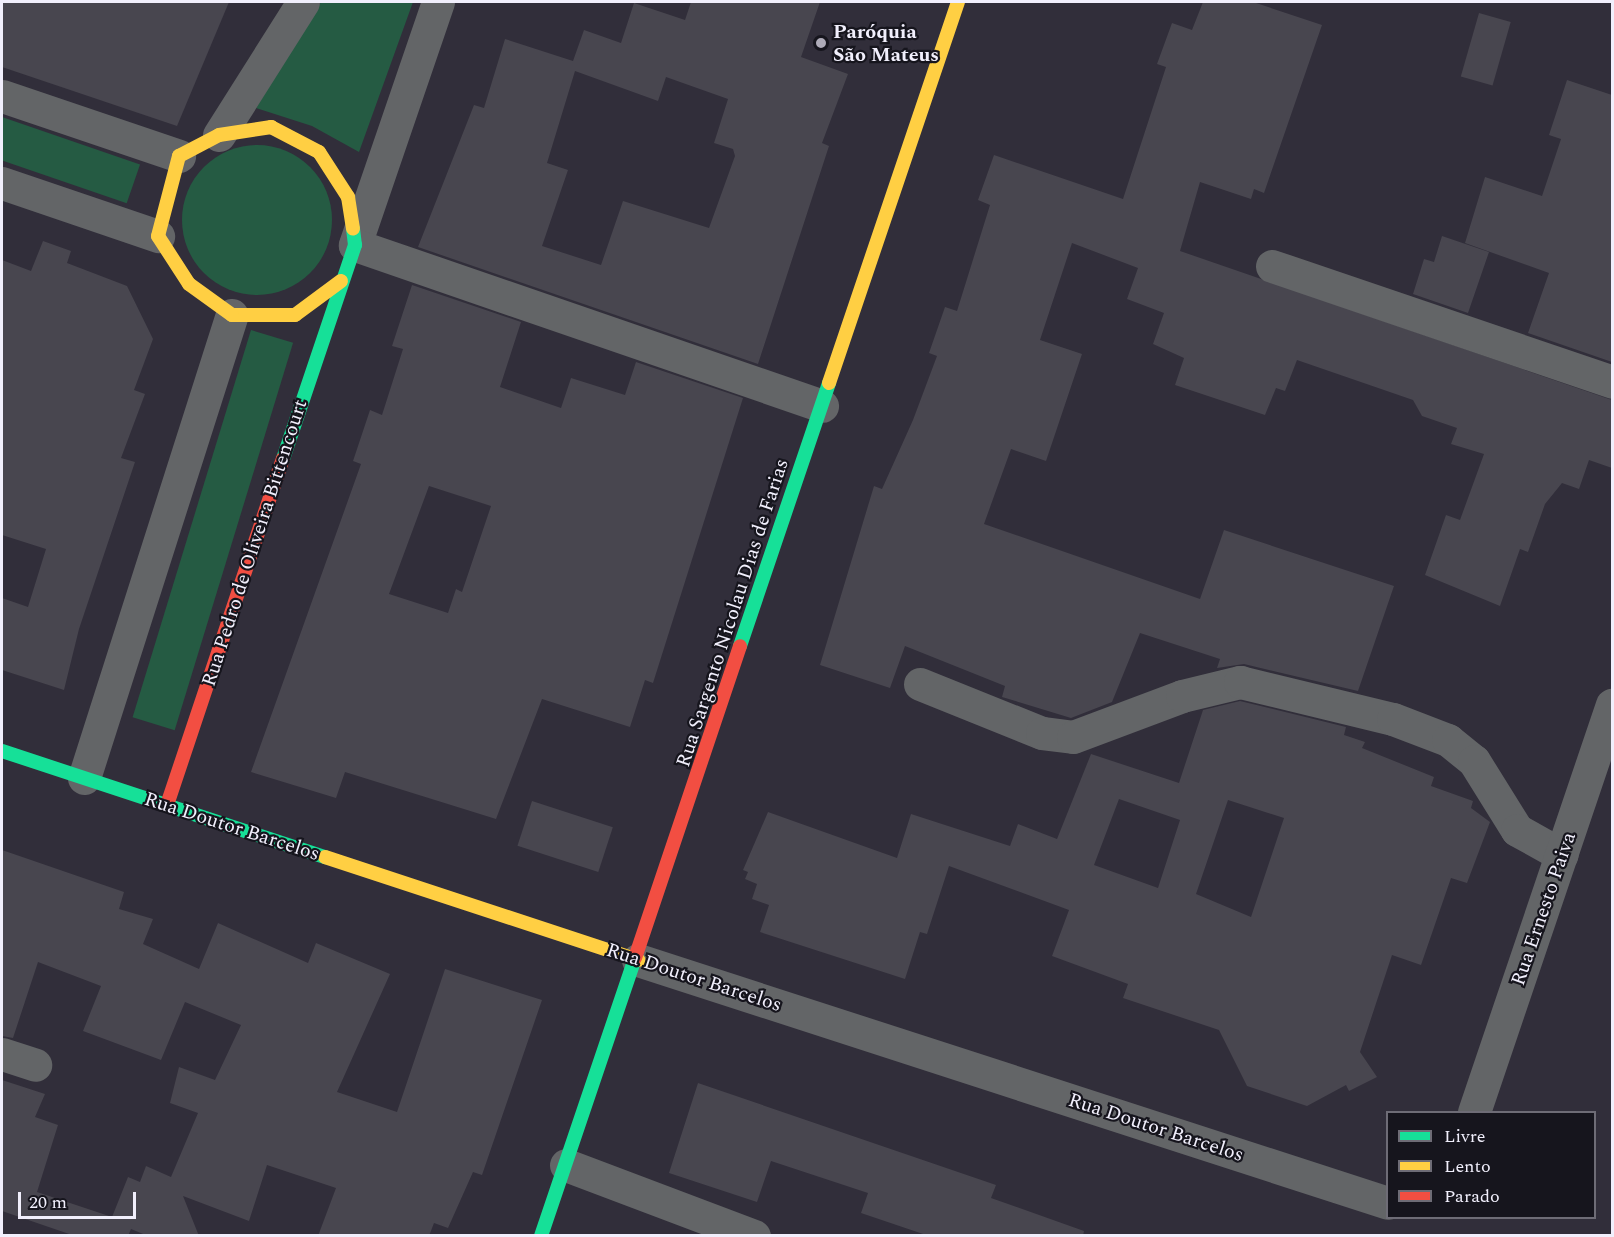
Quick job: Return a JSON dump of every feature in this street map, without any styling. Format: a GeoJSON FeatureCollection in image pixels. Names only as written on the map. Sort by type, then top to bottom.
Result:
{"type":"FeatureCollection","features":[{"type":"Feature","properties":{"kind":"street"},"geometry":{"type":"LineString","coordinates":[[219,135],[303,2]]}},
{"type":"Feature","properties":{"kind":"street"},"geometry":{"type":"LineString","coordinates":[[2,183],[158,236],[189,284],[232,315],[296,315],[341,281],[438,2]]}},
{"type":"Feature","properties":{"kind":"street","name":"Rua Sargento Nicolau Dias de Farias"},"geometry":{"type":"LineString","coordinates":[[541,1236],[638,960],[958,2]]}},
{"type":"Feature","properties":{"kind":"street"},"geometry":{"type":"LineString","coordinates":[[2,96],[179,156],[219,135],[271,127],[319,152],[348,197],[355,245]]}},
{"type":"Feature","properties":{"kind":"street"},"geometry":{"type":"LineString","coordinates":[[158,236],[179,156]]}},
{"type":"Feature","properties":{"kind":"street"},"geometry":{"type":"LineString","coordinates":[[355,245],[822,406]]}},
{"type":"Feature","properties":{"kind":"street"},"geometry":{"type":"LineString","coordinates":[[1272,266],[1612,382]]}},
{"type":"Feature","properties":{"kind":"street","name":"Rua Pedro de Oliveira Bittencourt"},"geometry":{"type":"LineString","coordinates":[[167,805],[341,281]]}},
{"type":"Feature","properties":{"kind":"street"},"geometry":{"type":"LineString","coordinates":[[84,778],[232,315]]}},
{"type":"Feature","properties":{"kind":"street"},"geometry":{"type":"LineString","coordinates":[[920,684],[1042,733],[1073,737],[1182,696],[1240,682],[1393,718],[1448,740],[1474,760],[1517,830],[1562,855]]}},
{"type":"Feature","properties":{"kind":"street","name":"Rua Ernesto Paiva"},"geometry":{"type":"LineString","coordinates":[[1475,1111],[1612,705]]}},
{"type":"Feature","properties":{"kind":"street","name":"Rua Doutor Barcelos"},"geometry":{"type":"LineString","coordinates":[[2,751],[1386,1202]]}},
{"type":"Feature","properties":{"kind":"street"},"geometry":{"type":"LineString","coordinates":[[2,1054],[34,1065]]}},
{"type":"Feature","properties":{"kind":"street"},"geometry":{"type":"LineString","coordinates":[[566,1165],[754,1236]]}},
{"type":"Feature","properties":{"kind":"green space"},"geometry":{"type":"Polygon","coordinates":[[[321,2],[413,2],[359,152],[312,126],[256,108],[321,2]]]}},
{"type":"Feature","properties":{"kind":"green space"},"geometry":{"type":"Polygon","coordinates":[[[2,117],[140,165],[127,203],[2,160],[2,117]]]}},
{"type":"Feature","properties":{"kind":"green space"},"geometry":{"type":"Polygon","coordinates":[[[257,145],[286,151],[310,167],[326,191],[332,220],[326,249],[310,273],[286,289],[257,295],[228,289],[204,273],[188,249],[182,220],[188,191],[204,167],[228,151],[257,145]]]}},
{"type":"Feature","properties":{"kind":"green space"},"geometry":{"type":"Polygon","coordinates":[[[251,330],[293,343],[175,730],[133,717],[251,330]]]}},
{"type":"Feature","properties":{"kind":"building"},"geometry":{"type":"Polygon","coordinates":[[[2,2],[229,2],[177,126],[2,67],[2,2]]]}},
{"type":"Feature","properties":{"kind":"building"},"geometry":{"type":"Polygon","coordinates":[[[691,2],[820,2],[801,57],[848,74],[822,143],[829,146],[758,364],[418,247],[474,105],[484,108],[505,39],[573,61],[584,30],[621,43],[634,3],[685,20],[691,2]],[[575,71],[547,163],[568,170],[542,246],[601,265],[623,201],[709,228],[735,156],[733,149],[714,143],[728,99],[666,77],[658,101],[575,71]]]}},
{"type":"Feature","properties":{"kind":"building"},"geometry":{"type":"Polygon","coordinates":[[[1203,2],[1253,2],[1322,25],[1264,193],[1254,189],[1251,199],[1200,182],[1180,251],[1612,400],[1612,468],[1589,460],[1579,489],[1562,483],[1545,504],[1528,552],[1520,549],[1500,606],[1425,575],[1446,515],[1460,520],[1484,454],[1451,444],[1457,428],[1422,416],[1413,400],[1297,360],[1285,391],[1276,388],[1265,415],[1175,385],[1184,358],[1153,344],[1164,313],[1127,299],[1138,268],[1072,243],[1040,340],[1082,354],[1046,461],[1011,449],[984,524],[1200,599],[1224,530],[1394,586],[1358,691],[1244,664],[1217,668],[1220,659],[1140,633],[1112,702],[1071,718],[1002,697],[1005,686],[905,646],[890,688],[820,665],[874,486],[882,489],[913,420],[937,356],[929,353],[945,307],[957,311],[990,205],[978,200],[994,155],[1123,199],[1166,67],[1157,64],[1172,23],[1192,30],[1203,2]]]}},
{"type":"Feature","properties":{"kind":"building"},"geometry":{"type":"Polygon","coordinates":[[[1479,13],[1511,22],[1493,86],[1461,76],[1479,13]]]}},
{"type":"Feature","properties":{"kind":"building"},"geometry":{"type":"Polygon","coordinates":[[[1567,80],[1612,95],[1612,362],[1528,333],[1549,273],[1465,243],[1485,177],[1542,196],[1561,139],[1549,135],[1567,80]]]}},
{"type":"Feature","properties":{"kind":"building"},"geometry":{"type":"Polygon","coordinates":[[[1442,236],[1489,252],[1468,313],[1413,294],[1424,259],[1434,262],[1442,236]]]}},
{"type":"Feature","properties":{"kind":"building"},"geometry":{"type":"Polygon","coordinates":[[[43,241],[71,251],[67,263],[127,286],[153,339],[134,390],[145,394],[121,458],[135,462],[79,629],[64,690],[2,670],[2,598],[28,607],[46,549],[2,535],[2,260],[31,271],[43,241]]]}},
{"type":"Feature","properties":{"kind":"building"},"geometry":{"type":"Polygon","coordinates":[[[412,285],[521,322],[500,387],[561,408],[571,378],[625,395],[636,362],[743,398],[653,683],[645,680],[630,727],[542,699],[496,819],[345,772],[336,798],[251,772],[361,464],[353,461],[370,410],[382,415],[403,349],[392,346],[412,285]],[[429,486],[389,594],[448,613],[456,589],[462,592],[491,506],[429,486]]]}},
{"type":"Feature","properties":{"kind":"building"},"geometry":{"type":"Polygon","coordinates":[[[1240,701],[1346,727],[1344,735],[1365,742],[1362,748],[1434,777],[1431,786],[1473,801],[1471,808],[1490,822],[1467,883],[1451,878],[1421,965],[1392,955],[1360,1052],[1377,1077],[1349,1091],[1346,1085],[1307,1106],[1247,1086],[1219,1030],[1123,998],[1128,984],[1052,956],[1069,910],[949,866],[927,934],[920,932],[905,979],[760,932],[769,905],[752,899],[757,884],[745,879],[748,872],[743,870],[768,812],[897,858],[911,814],[1010,846],[1018,824],[1057,839],[1091,754],[1179,783],[1203,710],[1240,701]],[[1119,799],[1094,865],[1158,888],[1180,820],[1119,799]],[[1228,800],[1196,894],[1251,917],[1284,818],[1228,800]]]}},
{"type":"Feature","properties":{"kind":"building"},"geometry":{"type":"Polygon","coordinates":[[[532,801],[613,827],[598,872],[517,846],[532,801]]]}},
{"type":"Feature","properties":{"kind":"building"},"geometry":{"type":"Polygon","coordinates":[[[2,850],[124,892],[119,909],[153,919],[143,944],[199,969],[218,923],[308,963],[316,943],[390,974],[337,1092],[397,1112],[445,969],[542,1000],[482,1175],[473,1172],[448,1228],[434,1223],[429,1236],[318,1236],[336,1188],[267,1165],[249,1221],[183,1196],[199,1236],[148,1236],[131,1229],[128,1236],[75,1236],[2,1211],[2,1080],[45,1094],[35,1117],[58,1125],[37,1192],[112,1217],[128,1177],[140,1182],[146,1166],[171,1177],[198,1113],[170,1103],[179,1067],[215,1080],[241,1025],[185,1002],[161,1060],[83,1031],[101,986],[38,962],[13,1038],[2,1036],[2,850]]]}},
{"type":"Feature","properties":{"kind":"building"},"geometry":{"type":"Polygon","coordinates":[[[698,1083],[996,1185],[991,1198],[1084,1231],[1083,1236],[929,1236],[861,1213],[868,1193],[771,1161],[757,1202],[669,1173],[698,1083]]]}},
{"type":"Feature","properties":{"kind":"traffic: fast"},"geometry":{"type":"LineString","coordinates":[[283,459],[355,245],[353,229]]}},
{"type":"Feature","properties":{"kind":"traffic: fast"},"geometry":{"type":"LineString","coordinates":[[740,646],[829,383]]}},
{"type":"Feature","properties":{"kind":"traffic: fast"},"geometry":{"type":"LineString","coordinates":[[2,751],[325,857]]}},
{"type":"Feature","properties":{"kind":"traffic: fast"},"geometry":{"type":"LineString","coordinates":[[541,1236],[635,958]]}},
{"type":"Feature","properties":{"kind":"traffic: slow"},"geometry":{"type":"LineString","coordinates":[[829,383],[958,2]]}},
{"type":"Feature","properties":{"kind":"traffic: slow"},"geometry":{"type":"LineString","coordinates":[[341,281],[295,315],[232,315],[189,284],[158,236],[179,156],[219,135],[271,127],[319,152],[348,197],[353,229]]}},
{"type":"Feature","properties":{"kind":"traffic: slow"},"geometry":{"type":"LineString","coordinates":[[325,857],[638,960]]}},
{"type":"Feature","properties":{"kind":"traffic: jam"},"geometry":{"type":"LineString","coordinates":[[167,805],[283,459]]}},
{"type":"Feature","properties":{"kind":"traffic: jam"},"geometry":{"type":"LineString","coordinates":[[635,958],[740,646]]}},
{"type":"Feature","properties":{"kind":"place","name":"Paróquia São Mateus"},"geometry":{"type":"Point","coordinates":[821,43]}}]}
